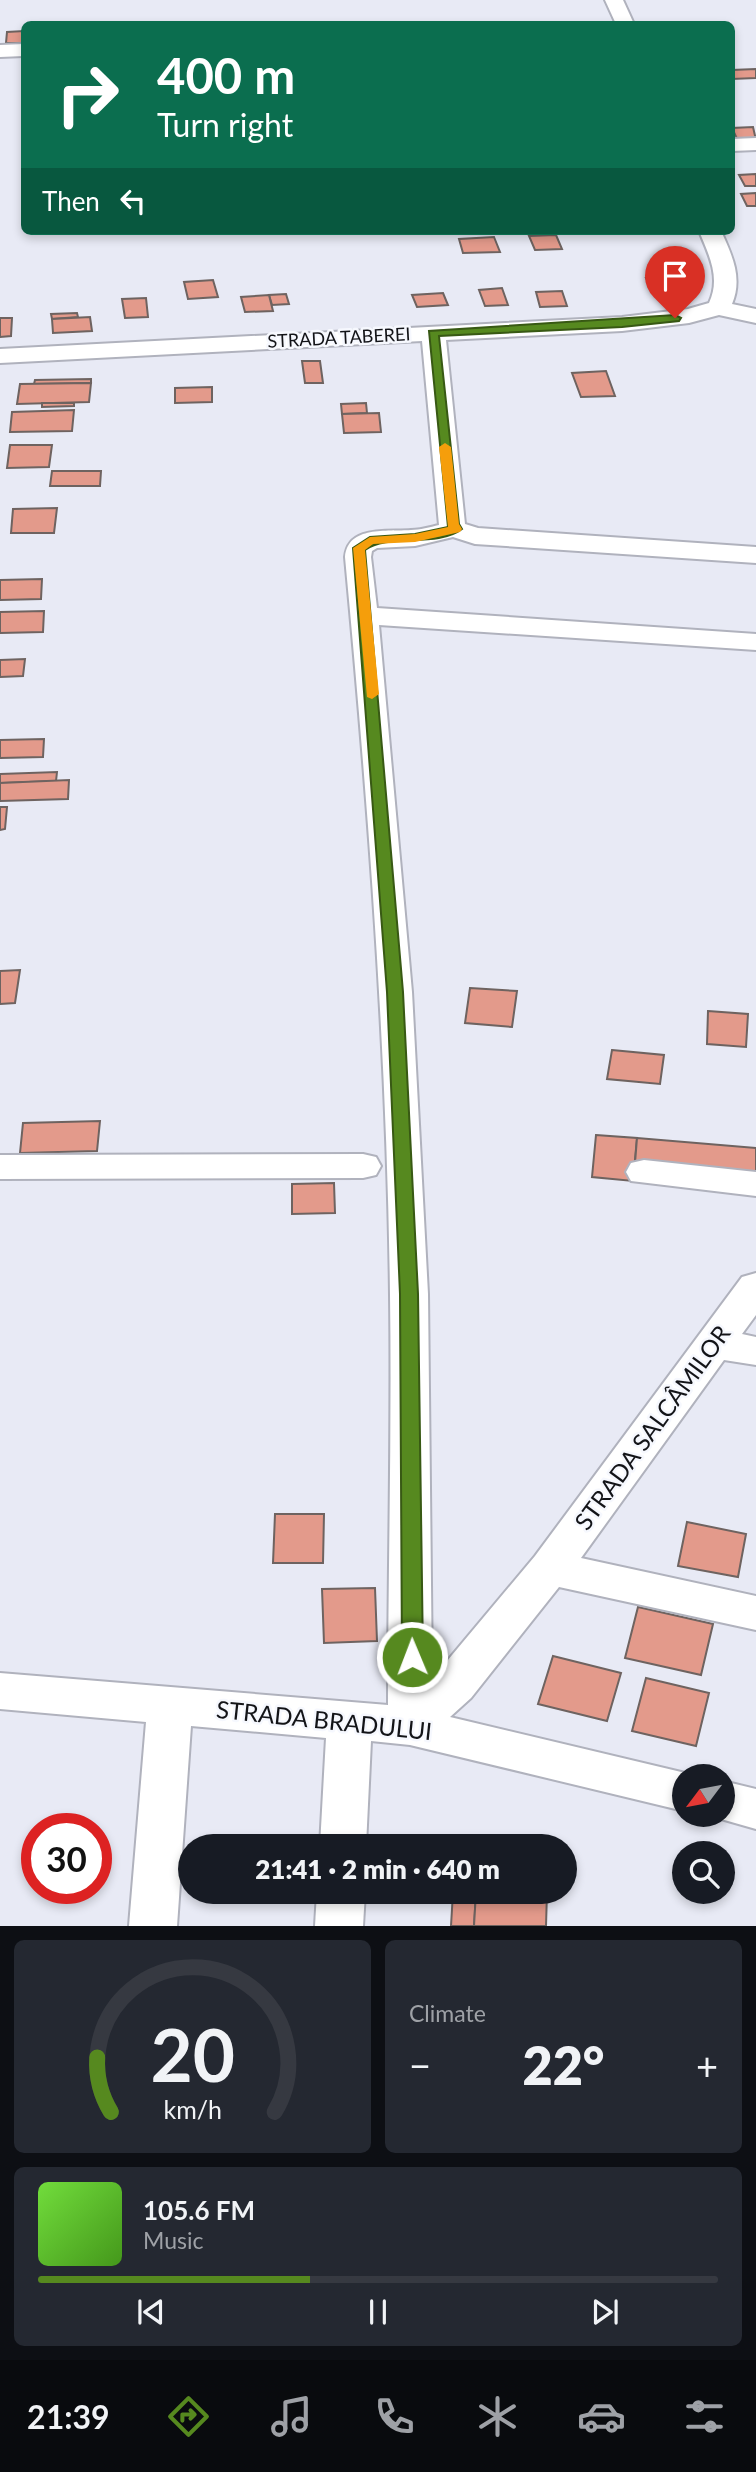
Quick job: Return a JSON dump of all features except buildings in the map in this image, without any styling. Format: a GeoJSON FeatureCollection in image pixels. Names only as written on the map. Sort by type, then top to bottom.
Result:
{"type":"FeatureCollection","features":[{"type":"Feature","properties":{"kind":"street"},"geometry":{"type":"LineString","coordinates":[[614,0],[624,21]]}},
{"type":"Feature","properties":{"kind":"street"},"geometry":{"type":"LineString","coordinates":[[0,51],[21,50]]}},
{"type":"Feature","properties":{"kind":"street"},"geometry":{"type":"LineString","coordinates":[[735,145],[756,144]]}},
{"type":"Feature","properties":{"kind":"street"},"geometry":{"type":"LineString","coordinates":[[711,235],[728,280],[726,294],[719,308],[756,316]]}},
{"type":"Feature","properties":{"kind":"street","name":"STRADA TABEREI"},"geometry":{"type":"LineString","coordinates":[[0,356],[661,321],[719,308]]}},
{"type":"Feature","properties":{"kind":"street"},"geometry":{"type":"LineString","coordinates":[[433,333],[452,524],[455,529]]}},
{"type":"Feature","properties":{"kind":"street"},"geometry":{"type":"LineString","coordinates":[[410,1726],[412,1657],[409,1294],[395,992],[359,548],[370,540],[435,535],[455,529],[475,536],[755,553]]}},
{"type":"Feature","properties":{"kind":"street"},"geometry":{"type":"LineString","coordinates":[[365,616],[756,642]]}},
{"type":"Feature","properties":{"kind":"street"},"geometry":{"type":"LineString","coordinates":[[0,1167],[363,1166]]}},
{"type":"Feature","properties":{"kind":"street"},"geometry":{"type":"LineString","coordinates":[[644,1172],[756,1184]]}},
{"type":"Feature","properties":{"kind":"street","name":"STRADA SALCÂMILOR"},"geometry":{"type":"LineString","coordinates":[[410,1726],[455,1685],[550,1569],[756,1287]]}},
{"type":"Feature","properties":{"kind":"street"},"geometry":{"type":"LineString","coordinates":[[714,1344],[756,1351]]}},
{"type":"Feature","properties":{"kind":"street"},"geometry":{"type":"LineString","coordinates":[[550,1569],[756,1613]]}},
{"type":"Feature","properties":{"kind":"street","name":"STRADA BRADULUI"},"geometry":{"type":"LineString","coordinates":[[0,1691],[410,1726],[672,1788]]}},
{"type":"Feature","properties":{"kind":"street"},"geometry":{"type":"LineString","coordinates":[[153,1926],[170,1705]]}},
{"type":"Feature","properties":{"kind":"street"},"geometry":{"type":"LineString","coordinates":[[344,1834],[349,1721]]}},
{"type":"Feature","properties":{"kind":"street"},"geometry":{"type":"LineString","coordinates":[[735,1804],[756,1808]]}},
{"type":"Feature","properties":{"kind":"street"},"geometry":{"type":"LineString","coordinates":[[340,1926],[341,1904]]}},
{"type":"Feature","properties":{"kind":"slow traffic"},"geometry":{"type":"LineString","coordinates":[[372,694],[359,548],[370,540],[415,538],[455,529],[452,524],[445,447]]}},
{"type":"Feature","properties":{"kind":"route"},"geometry":{"type":"LineString","coordinates":[[412,1657],[409,1294],[395,992],[359,548],[370,540],[415,538],[455,529],[452,524],[433,333],[622,324],[675,318]]}}]}
